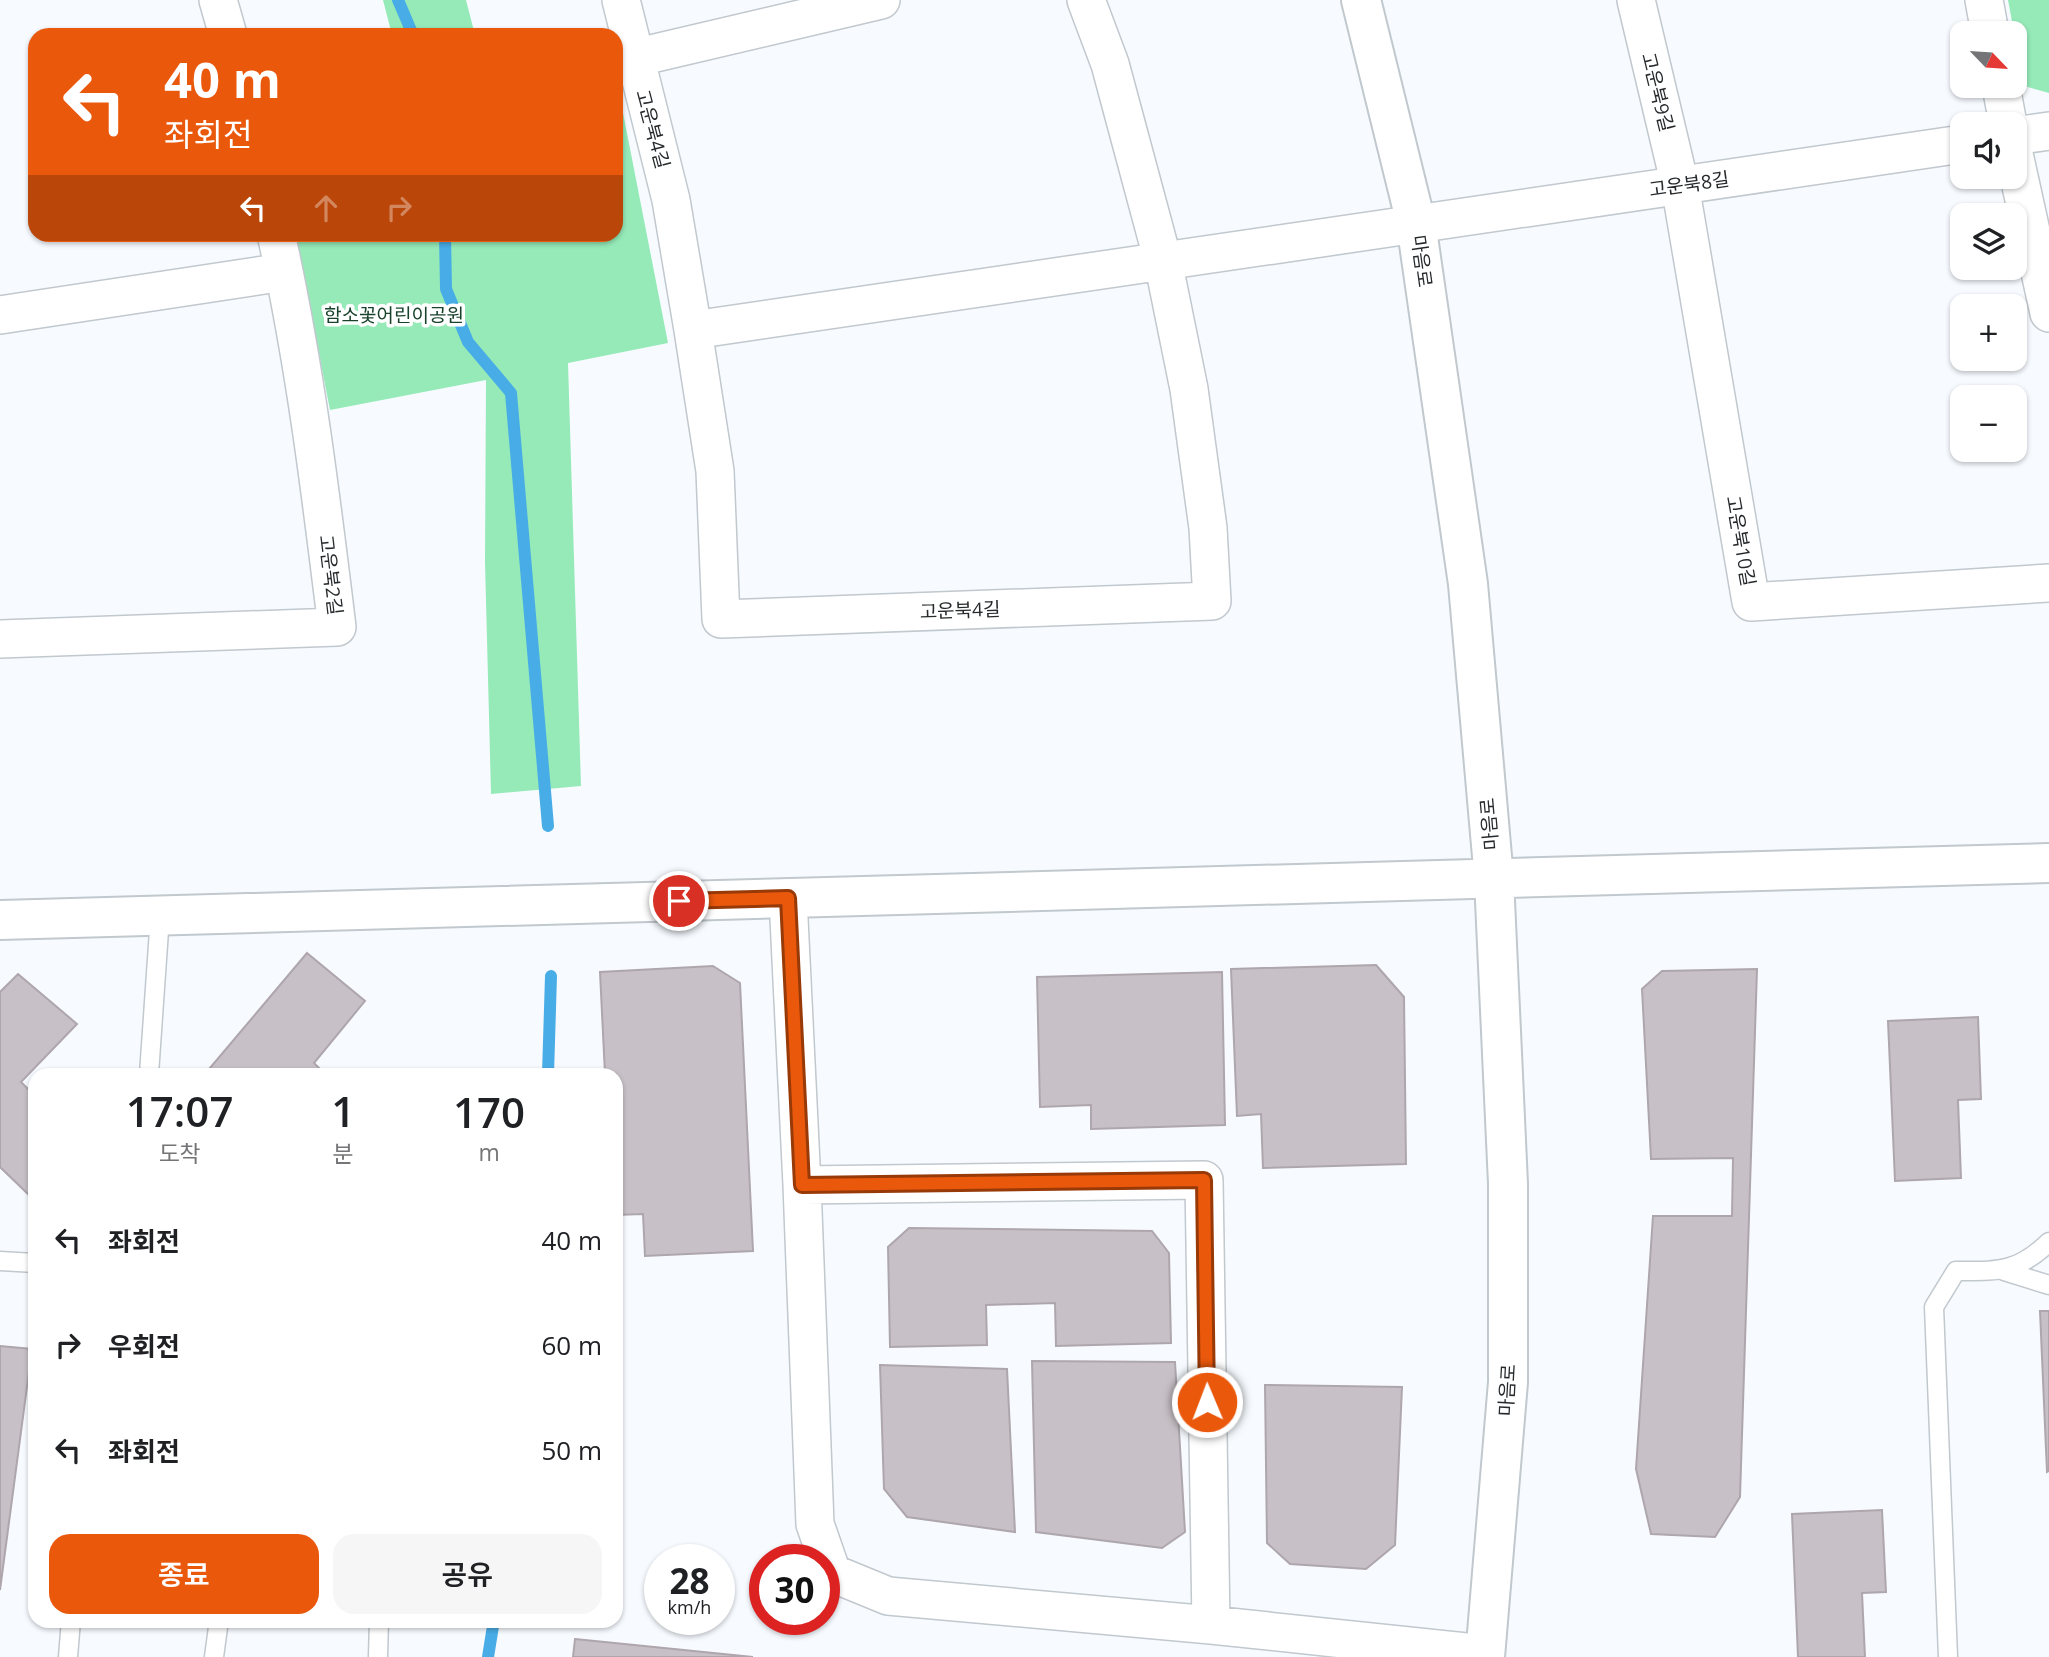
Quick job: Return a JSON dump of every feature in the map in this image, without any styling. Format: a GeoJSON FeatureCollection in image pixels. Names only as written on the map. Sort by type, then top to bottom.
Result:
{"type":"FeatureCollection","features":[{"type":"Feature","properties":{"kind":"street"},"geometry":{"type":"LineString","coordinates":[[218,0],[226,28]]}},
{"type":"Feature","properties":{"kind":"street","name":"고운북4길"},"geometry":{"type":"LineString","coordinates":[[621,0],[671,200],[693,330],[715,471],[721,619],[1212,601],[1208,528],[1189,389],[1163,261],[1110,64],[1086,0]]}},
{"type":"Feature","properties":{"kind":"street"},"geometry":{"type":"LineString","coordinates":[[634,58],[881,0]]}},
{"type":"Feature","properties":{"kind":"street","name":"마음로"},"geometry":{"type":"LineString","coordinates":[[1360,0],[1416,223],[1468,584],[1494,879],[1508,1184],[1508,1382],[1485,1656]]}},
{"type":"Feature","properties":{"kind":"street","name":"고운북9길"},"geometry":{"type":"LineString","coordinates":[[1636,0],[1680,185]]}},
{"type":"Feature","properties":{"kind":"street"},"geometry":{"type":"LineString","coordinates":[[1984,0],[1988,21]]}},
{"type":"Feature","properties":{"kind":"street"},"geometry":{"type":"LineString","coordinates":[[2027,134],[2049,131]]}},
{"type":"Feature","properties":{"kind":"street","name":"고운북8길"},"geometry":{"type":"LineString","coordinates":[[693,330],[1950,146]]}},
{"type":"Feature","properties":{"kind":"street","name":"고운북10길"},"geometry":{"type":"LineString","coordinates":[[1680,185],[1751,602],[2049,583]]}},
{"type":"Feature","properties":{"kind":"street"},"geometry":{"type":"LineString","coordinates":[[2022,189],[2049,313]]}},
{"type":"Feature","properties":{"kind":"street","name":"고운북2길"},"geometry":{"type":"LineString","coordinates":[[0,639],[337,627],[316,454],[278,242]]}},
{"type":"Feature","properties":{"kind":"street"},"geometry":{"type":"LineString","coordinates":[[0,315],[284,272]]}},
{"type":"Feature","properties":{"kind":"street"},"geometry":{"type":"LineString","coordinates":[[0,920],[2049,863]]}},
{"type":"Feature","properties":{"kind":"street"},"geometry":{"type":"LineString","coordinates":[[788,898],[815,1524],[832,1573],[888,1596],[1211,1625],[1485,1656]]}},
{"type":"Feature","properties":{"kind":"street"},"geometry":{"type":"LineString","coordinates":[[802,1185],[1204,1180],[1211,1625]]}},
{"type":"Feature","properties":{"kind":"lane"},"geometry":{"type":"LineString","coordinates":[[149,1068],[160,916]]}},
{"type":"Feature","properties":{"kind":"lane"},"geometry":{"type":"LineString","coordinates":[[2004,1271],[2036,1255],[2049,1242]]}},
{"type":"Feature","properties":{"kind":"lane"},"geometry":{"type":"LineString","coordinates":[[0,1261],[28,1263]]}},
{"type":"Feature","properties":{"kind":"lane"},"geometry":{"type":"LineString","coordinates":[[1948,1657],[1934,1307],[1956,1272],[2004,1271],[2049,1285]]}},
{"type":"Feature","properties":{"kind":"lane"},"geometry":{"type":"LineString","coordinates":[[68,1657],[70,1628]]}},
{"type":"Feature","properties":{"kind":"lane"},"geometry":{"type":"LineString","coordinates":[[214,1657],[218,1628]]}},
{"type":"Feature","properties":{"kind":"lane"},"geometry":{"type":"LineString","coordinates":[[378,1657],[379,1628]]}},
{"type":"Feature","properties":{"kind":"green space"},"geometry":{"type":"Polygon","coordinates":[[[383,0],[466,0],[473,28],[390,28],[383,0]]]}},
{"type":"Feature","properties":{"kind":"green space"},"geometry":{"type":"Polygon","coordinates":[[[2008,0],[2049,0],[2049,93],[2027,87],[2027,21],[2012,21],[2008,0]]]}},
{"type":"Feature","properties":{"kind":"green space","name":"함소꽃어린이공원"},"geometry":{"type":"Polygon","coordinates":[[[623,113],[668,343],[568,363],[581,786],[491,794],[485,562],[486,380],[330,410],[297,242],[623,242],[623,113]]]}},
{"type":"Feature","properties":{"kind":"building"},"geometry":{"type":"Polygon","coordinates":[[[307,953],[365,1001],[314,1063],[319,1068],[210,1068],[307,953]]]}},
{"type":"Feature","properties":{"kind":"building"},"geometry":{"type":"Polygon","coordinates":[[[1376,965],[1404,997],[1406,1164],[1263,1168],[1261,1114],[1237,1116],[1231,969],[1376,965]]]}},
{"type":"Feature","properties":{"kind":"building"},"geometry":{"type":"Polygon","coordinates":[[[713,966],[740,983],[753,1251],[645,1256],[643,1214],[623,1215],[623,1068],[605,1068],[600,972],[713,966]]]}},
{"type":"Feature","properties":{"kind":"building"},"geometry":{"type":"Polygon","coordinates":[[[1757,969],[1740,1497],[1715,1537],[1651,1534],[1636,1469],[1653,1216],[1732,1216],[1733,1158],[1651,1159],[1642,989],[1662,971],[1757,969]]]}},
{"type":"Feature","properties":{"kind":"building"},"geometry":{"type":"Polygon","coordinates":[[[1222,972],[1225,1125],[1091,1129],[1091,1105],[1040,1107],[1037,977],[1222,972]]]}},
{"type":"Feature","properties":{"kind":"building"},"geometry":{"type":"Polygon","coordinates":[[[18,974],[77,1024],[35,1068],[28,1068],[28,1075],[21,1082],[28,1089],[28,1194],[0,1167],[0,992],[18,974]]]}},
{"type":"Feature","properties":{"kind":"building"},"geometry":{"type":"Polygon","coordinates":[[[1978,1017],[1981,1099],[1958,1100],[1961,1178],[1895,1181],[1888,1021],[1978,1017]]]}},
{"type":"Feature","properties":{"kind":"building"},"geometry":{"type":"Polygon","coordinates":[[[909,1228],[1152,1231],[1169,1253],[1171,1343],[1056,1346],[1055,1303],[986,1305],[987,1345],[890,1347],[888,1247],[909,1228]]]}},
{"type":"Feature","properties":{"kind":"building"},"geometry":{"type":"Polygon","coordinates":[[[2040,1311],[2049,1311],[2047,1472],[2040,1311]]]}},
{"type":"Feature","properties":{"kind":"building"},"geometry":{"type":"Polygon","coordinates":[[[0,1346],[28,1349],[28,1379],[0,1590],[0,1346]]]}},
{"type":"Feature","properties":{"kind":"building"},"geometry":{"type":"Polygon","coordinates":[[[1032,1361],[1175,1362],[1185,1532],[1162,1548],[1036,1532],[1032,1361]]]}},
{"type":"Feature","properties":{"kind":"building"},"geometry":{"type":"Polygon","coordinates":[[[880,1365],[1007,1369],[1015,1532],[907,1517],[884,1489],[880,1365]]]}},
{"type":"Feature","properties":{"kind":"building"},"geometry":{"type":"Polygon","coordinates":[[[1265,1385],[1402,1387],[1395,1545],[1366,1569],[1290,1564],[1267,1543],[1265,1385]]]}},
{"type":"Feature","properties":{"kind":"building"},"geometry":{"type":"Polygon","coordinates":[[[1882,1510],[1886,1592],[1862,1593],[1865,1657],[1798,1657],[1792,1514],[1882,1510]]]}},
{"type":"Feature","properties":{"kind":"building"},"geometry":{"type":"Polygon","coordinates":[[[575,1639],[753,1657],[573,1657],[575,1639]]]}},
{"type":"Feature","properties":{"kind":"waterway"},"geometry":{"type":"LineString","coordinates":[[398,0],[410,28]]}},
{"type":"Feature","properties":{"kind":"waterway"},"geometry":{"type":"LineString","coordinates":[[445,242],[446,289],[468,342],[511,393],[548,826]]}},
{"type":"Feature","properties":{"kind":"waterway"},"geometry":{"type":"LineString","coordinates":[[548,1068],[551,976]]}},
{"type":"Feature","properties":{"kind":"waterway"},"geometry":{"type":"LineString","coordinates":[[488,1657],[493,1628]]}},
{"type":"Feature","properties":{"kind":"route"},"geometry":{"type":"LineString","coordinates":[[679,901],[788,898],[802,1185],[1204,1180],[1207,1402]]}}]}
